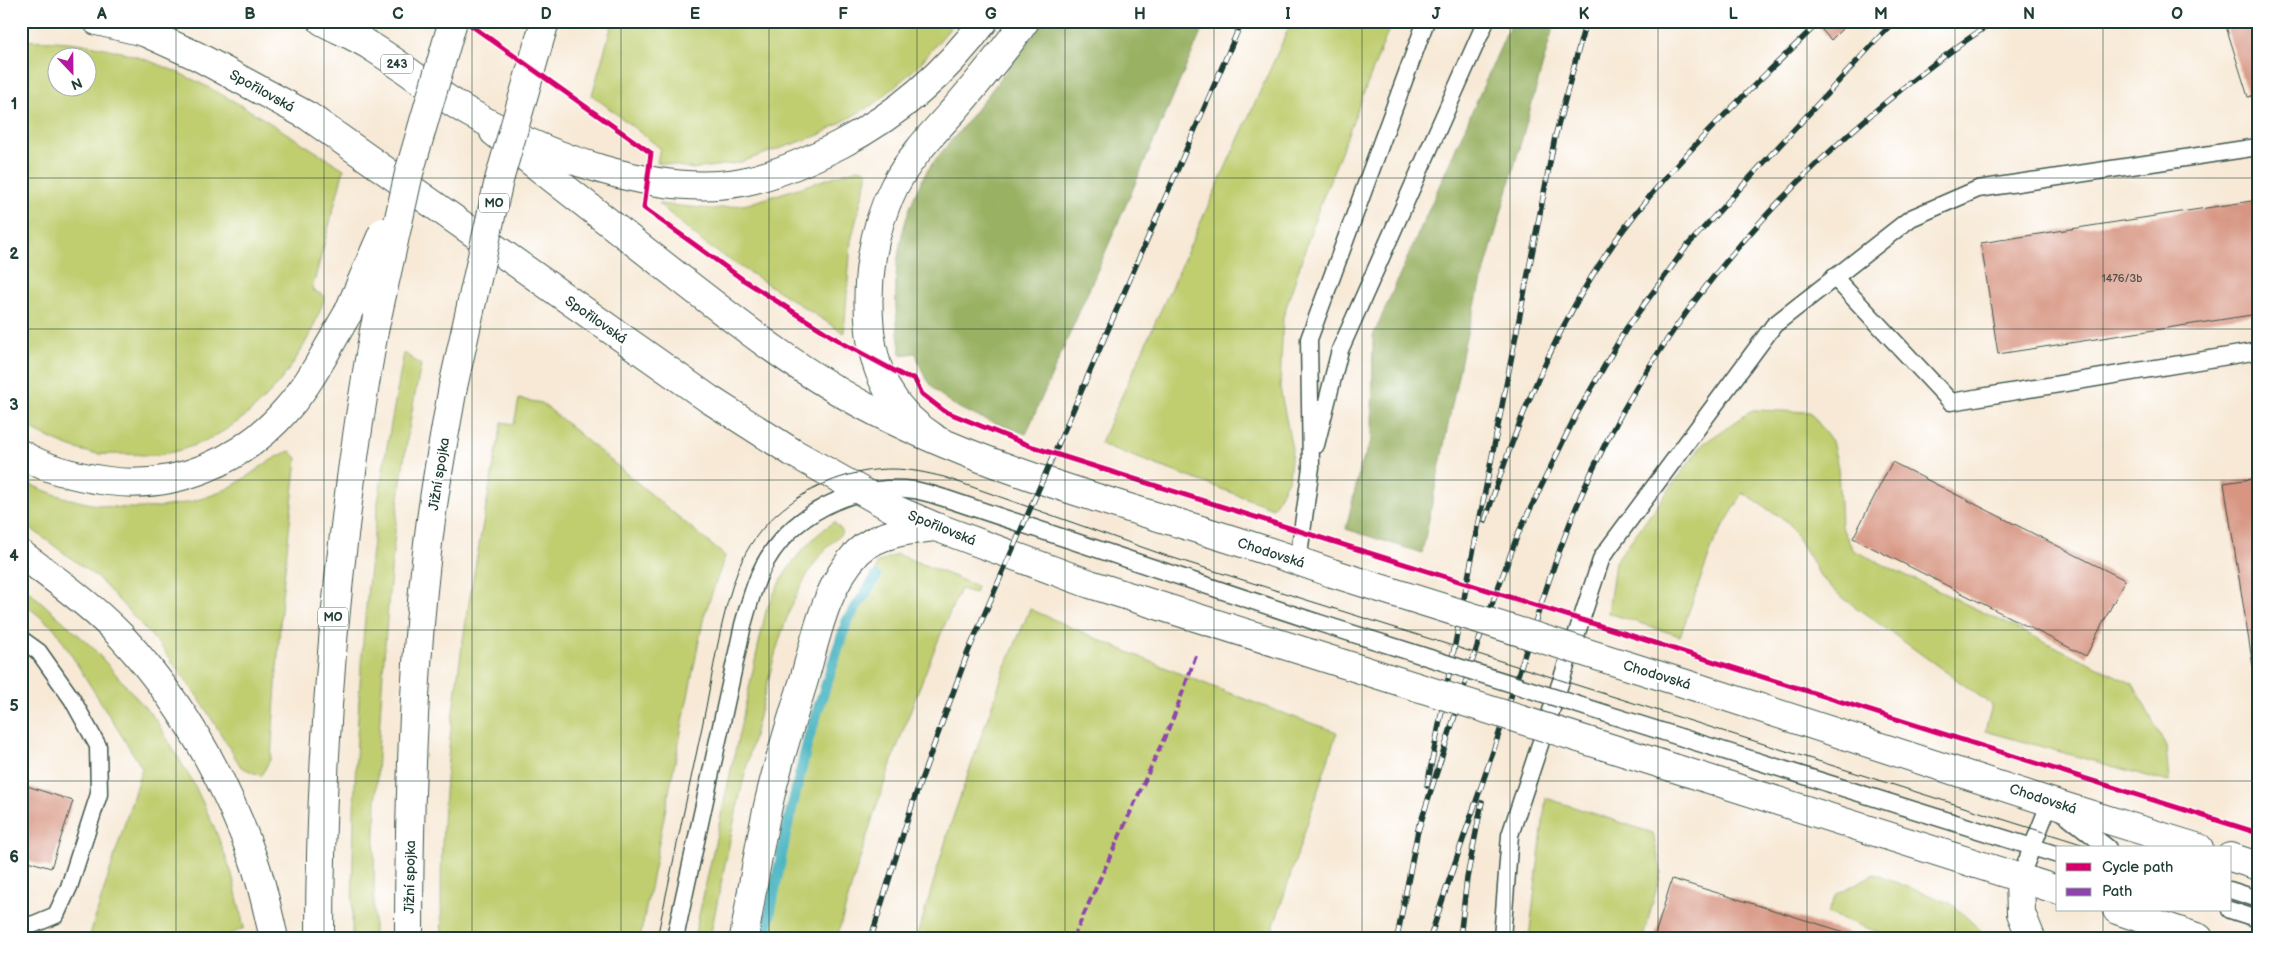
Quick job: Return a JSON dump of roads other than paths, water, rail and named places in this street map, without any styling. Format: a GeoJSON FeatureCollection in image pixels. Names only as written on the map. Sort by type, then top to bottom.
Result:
{"type":"FeatureCollection","features":[{"type":"Feature","properties":{"kind":"main road","name":"Spořilovská"},"geometry":{"type":"LineString","coordinates":[[97,21],[132,26],[241,78],[308,116],[364,154],[576,307],[709,399],[792,452],[864,492],[936,527],[1090,584],[2020,878]]}},
{"type":"Feature","properties":{"kind":"main road","name":"243"},"geometry":{"type":"LineString","coordinates":[[322,21],[371,46],[470,113]]}},
{"type":"Feature","properties":{"kind":"main road","name":"MO"},"geometry":{"type":"LineString","coordinates":[[320,938],[321,809],[325,713],[333,617],[357,426],[374,331],[408,173],[453,21]]}},
{"type":"Feature","properties":{"kind":"main road","name":"Jižní spojka"},"geometry":{"type":"LineString","coordinates":[[409,938],[409,859],[417,662],[434,497],[453,388],[499,180],[545,21]]}},
{"type":"Feature","properties":{"kind":"main road"},"geometry":{"type":"LineString","coordinates":[[470,113],[530,142],[629,177],[682,185],[742,182],[792,166],[829,150],[899,110],[938,76],[984,21]]}},
{"type":"Feature","properties":{"kind":"main road"},"geometry":{"type":"LineString","coordinates":[[933,437],[910,421],[892,401],[882,381],[875,360],[868,306],[872,257],[884,209],[908,165],[921,146],[981,79],[1025,21]]}},
{"type":"Feature","properties":{"kind":"main road"},"geometry":{"type":"LineString","coordinates":[[470,113],[763,342],[810,374],[878,413],[933,437]]}},
{"type":"Feature","properties":{"kind":"main road"},"geometry":{"type":"LineString","coordinates":[[21,454],[56,470],[89,478],[123,483],[154,483],[183,477],[211,466],[238,452],[265,432],[287,410],[304,387],[348,313],[408,173]]}},
{"type":"Feature","properties":{"kind":"main road","name":"Chodovská"},"geometry":{"type":"LineString","coordinates":[[933,437],[988,460],[1115,504],[1700,688],[2050,802],[2193,846]]}},
{"type":"Feature","properties":{"kind":"main road"},"geometry":{"type":"LineString","coordinates":[[744,938],[773,786],[817,634],[831,595],[844,569],[859,551],[875,540],[895,533],[936,527]]}},
{"type":"Feature","properties":{"kind":"main road"},"geometry":{"type":"LineString","coordinates":[[21,554],[120,635],[172,698],[212,765],[242,829],[256,865],[274,938]]}},
{"type":"Feature","properties":{"kind":"main road"},"geometry":{"type":"LineString","coordinates":[[2232,858],[2258,866]]}},
{"type":"Feature","properties":{"kind":"main road"},"geometry":{"type":"LineString","coordinates":[[2032,938],[2021,913],[2020,878],[2056,889]]}},
{"type":"Feature","properties":{"kind":"main road"},"geometry":{"type":"LineString","coordinates":[[2123,912],[2199,938]]}},
{"type":"Feature","properties":{"kind":"lane"},"geometry":{"type":"LineString","coordinates":[[1311,467],[1309,339],[1426,21]]}},
{"type":"Feature","properties":{"kind":"lane"},"geometry":{"type":"LineString","coordinates":[[1298,561],[1311,467],[1340,350],[1486,21]]}},
{"type":"Feature","properties":{"kind":"lane"},"geometry":{"type":"LineString","coordinates":[[1502,938],[1510,835],[1602,557],[1774,325],[1911,218],[1978,189],[2258,147]]}},
{"type":"Feature","properties":{"kind":"lane"},"geometry":{"type":"LineString","coordinates":[[1834,277],[1951,402],[2258,351]]}},
{"type":"Feature","properties":{"kind":"lane"},"geometry":{"type":"LineString","coordinates":[[676,938],[743,625],[754,586],[770,556],[789,532],[828,504],[864,492],[880,490],[915,490],[944,498],[1316,622],[2056,854]]}},
{"type":"Feature","properties":{"kind":"lane"},"geometry":{"type":"LineString","coordinates":[[21,639],[39,652],[72,699],[98,746],[99,794],[68,887],[56,915],[32,925],[21,922]]}},
{"type":"Feature","properties":{"kind":"lane"},"geometry":{"type":"LineString","coordinates":[[2020,878],[2050,802],[2105,846]]}},
{"type":"Feature","properties":{"kind":"lane"},"geometry":{"type":"LineString","coordinates":[[2232,891],[2258,899]]}},
{"type":"Feature","properties":{"kind":"lane"},"geometry":{"type":"LineString","coordinates":[[2232,911],[2258,918]]}},
{"type":"Feature","properties":{"kind":"waterway"},"geometry":{"type":"LineString","coordinates":[[765,938],[787,828],[809,737],[847,621],[876,577]]}},
{"type":"Feature","properties":{"kind":"tram line"},"geometry":{"type":"LineString","coordinates":[[657,938],[722,624],[740,565],[751,544],[765,526],[802,495],[823,484],[846,476],[892,469],[912,470],[944,477],[1167,556],[2088,846]]}},
{"type":"Feature","properties":{"kind":"railway"},"geometry":{"type":"LineString","coordinates":[[871,938],[913,802],[968,652],[1242,21]]}},
{"type":"Feature","properties":{"kind":"railway"},"geometry":{"type":"LineString","coordinates":[[1427,786],[1555,137],[1586,21]]}},
{"type":"Feature","properties":{"kind":"railway"},"geometry":{"type":"LineString","coordinates":[[1418,831],[1481,634],[1518,534],[1576,415],[1626,329],[1687,246],[1894,21]]}},
{"type":"Feature","properties":{"kind":"railway"},"geometry":{"type":"LineString","coordinates":[[1430,938],[1557,558],[1592,471],[1627,403],[1668,339],[1713,278],[1763,219],[1816,165],[1873,113],[1932,65],[1994,21]]}},
{"type":"Feature","properties":{"kind":"railway"},"geometry":{"type":"LineString","coordinates":[[1485,521],[1513,440],[1547,360],[1587,284],[1610,248],[1636,213],[1678,163],[1817,24]]}},
{"type":"Feature","properties":{"kind":"railway"},"geometry":{"type":"LineString","coordinates":[[1460,938],[1467,878],[1482,802]]}},
{"type":"Feature","properties":{"kind":"railway"},"geometry":{"type":"LineString","coordinates":[[1397,938],[1419,825]]}}]}
